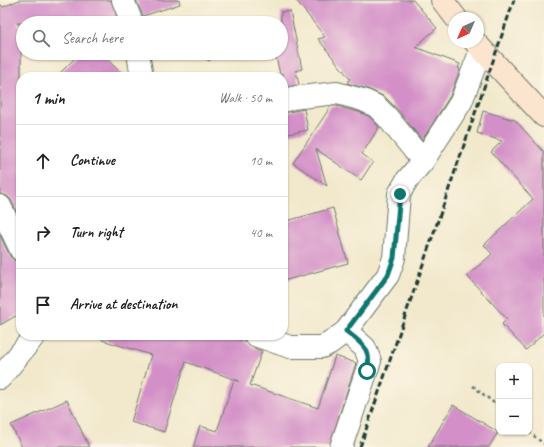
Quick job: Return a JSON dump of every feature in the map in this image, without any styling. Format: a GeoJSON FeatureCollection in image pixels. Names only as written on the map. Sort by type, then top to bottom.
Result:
{"type":"FeatureCollection","features":[{"type":"Feature","properties":{"kind":"main road"},"geometry":{"type":"LineString","coordinates":[[442,0],[451,12]]}},
{"type":"Feature","properties":{"kind":"main road"},"geometry":{"type":"LineString","coordinates":[[480,48],[544,116]]}},
{"type":"Feature","properties":{"kind":"street"},"geometry":{"type":"LineString","coordinates":[[123,0],[129,16]]}},
{"type":"Feature","properties":{"kind":"street"},"geometry":{"type":"LineString","coordinates":[[270,340],[290,347],[322,347],[330,343],[346,331],[388,275],[394,258],[400,194],[407,180],[423,161],[461,102],[477,48]]}},
{"type":"Feature","properties":{"kind":"street"},"geometry":{"type":"LineString","coordinates":[[139,60],[141,72]]}},
{"type":"Feature","properties":{"kind":"street"},"geometry":{"type":"LineString","coordinates":[[288,99],[337,94],[363,100],[376,106],[387,117],[423,161]]}},
{"type":"Feature","properties":{"kind":"street"},"geometry":{"type":"LineString","coordinates":[[0,206],[16,240]]}},
{"type":"Feature","properties":{"kind":"street"},"geometry":{"type":"LineString","coordinates":[[341,447],[370,361],[365,348],[346,331]]}},
{"type":"Feature","properties":{"kind":"street"},"geometry":{"type":"LineString","coordinates":[[0,378],[31,340]]}},
{"type":"Feature","properties":{"kind":"path"},"geometry":{"type":"LineString","coordinates":[[473,386],[496,405]]}},
{"type":"Feature","properties":{"kind":"path"},"geometry":{"type":"LineString","coordinates":[[532,434],[544,444]]}},
{"type":"Feature","properties":{"kind":"building"},"geometry":{"type":"Polygon","coordinates":[[[19,0],[111,0],[117,16],[16,16],[16,60],[21,60],[21,72],[16,72],[16,210],[11,200],[7,196],[0,194],[0,4],[3,7],[19,0]]]}},
{"type":"Feature","properties":{"kind":"building"},"geometry":{"type":"Polygon","coordinates":[[[136,0],[179,0],[180,4],[143,16],[136,0]]]}},
{"type":"Feature","properties":{"kind":"building"},"geometry":{"type":"Polygon","coordinates":[[[296,0],[413,0],[437,28],[415,47],[460,64],[458,68],[460,69],[450,96],[422,140],[397,109],[385,97],[368,89],[347,83],[350,79],[318,39],[325,37],[296,0]]]}},
{"type":"Feature","properties":{"kind":"building"},"geometry":{"type":"Polygon","coordinates":[[[290,11],[302,69],[296,71],[299,85],[288,87],[288,72],[280,72],[277,60],[288,60],[288,16],[281,16],[281,12],[290,11]]]}},
{"type":"Feature","properties":{"kind":"building"},"geometry":{"type":"Polygon","coordinates":[[[73,60],[108,60],[120,72],[61,72],[73,60]]]}},
{"type":"Feature","properties":{"kind":"building"},"geometry":{"type":"Polygon","coordinates":[[[331,106],[359,112],[369,116],[379,127],[362,154],[373,162],[361,180],[316,149],[327,186],[293,163],[331,106]]]}},
{"type":"Feature","properties":{"kind":"building"},"geometry":{"type":"Polygon","coordinates":[[[304,109],[308,130],[288,134],[288,112],[304,109]]]}},
{"type":"Feature","properties":{"kind":"building"},"geometry":{"type":"Polygon","coordinates":[[[483,111],[515,120],[544,152],[544,333],[526,350],[502,324],[507,319],[467,276],[492,254],[484,245],[533,199],[491,152],[502,141],[477,133],[483,111]]]}},
{"type":"Feature","properties":{"kind":"building"},"geometry":{"type":"Polygon","coordinates":[[[333,208],[348,263],[288,280],[288,221],[333,208]]]}},
{"type":"Feature","properties":{"kind":"building"},"geometry":{"type":"Polygon","coordinates":[[[0,235],[10,256],[16,261],[16,316],[0,325],[0,235]]]}},
{"type":"Feature","properties":{"kind":"building"},"geometry":{"type":"Polygon","coordinates":[[[102,340],[239,340],[262,351],[250,385],[318,408],[335,356],[356,363],[329,447],[193,447],[200,426],[217,431],[234,380],[239,381],[186,362],[164,432],[131,422],[151,355],[102,340]]]}},
{"type":"Feature","properties":{"kind":"building"},"geometry":{"type":"Polygon","coordinates":[[[67,400],[89,447],[22,447],[11,425],[67,400]]]}},
{"type":"Feature","properties":{"kind":"building"},"geometry":{"type":"Polygon","coordinates":[[[453,405],[496,431],[496,435],[489,447],[428,447],[453,405]]]}},
{"type":"Feature","properties":{"kind":"railway"},"geometry":{"type":"LineString","coordinates":[[360,447],[514,0]]}},
{"type":"Feature","properties":{"kind":"route"},"geometry":{"type":"LineString","coordinates":[[367,371],[370,361],[365,348],[346,331],[388,275],[394,258],[397,210],[400,194]]}}]}
